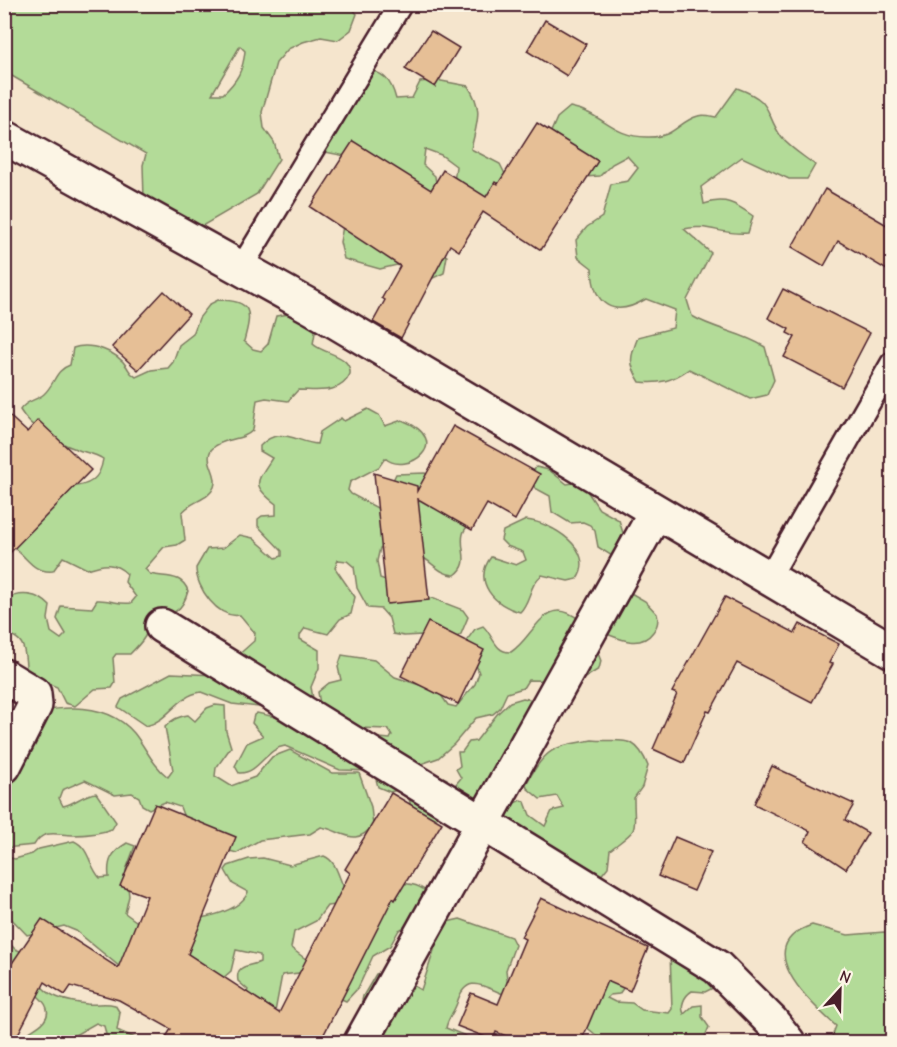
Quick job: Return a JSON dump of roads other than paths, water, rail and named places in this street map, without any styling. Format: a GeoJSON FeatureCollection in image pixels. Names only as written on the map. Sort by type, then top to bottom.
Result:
{"type":"FeatureCollection","features":[{"type":"Feature","properties":{"kind":"street"},"geometry":{"type":"LineString","coordinates":[[4,137],[241,268],[892,651]]}},
{"type":"Feature","properties":{"kind":"street"},"geometry":{"type":"LineString","coordinates":[[361,1042],[656,512]]}},
{"type":"Feature","properties":{"kind":"street"},"geometry":{"type":"LineString","coordinates":[[162,626],[717,968],[772,1022],[788,1042]]}},
{"type":"Feature","properties":{"kind":"street"},"geometry":{"type":"LineString","coordinates":[[4,676],[34,694],[35,705],[4,766]]}},
{"type":"Feature","properties":{"kind":"lane"},"geometry":{"type":"LineString","coordinates":[[241,268],[401,4]]}},
{"type":"Feature","properties":{"kind":"lane"},"geometry":{"type":"LineString","coordinates":[[769,578],[892,363]]}}]}
